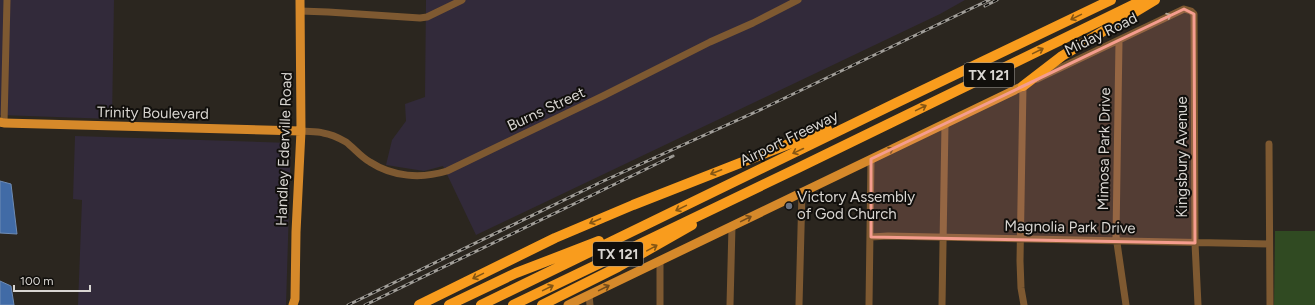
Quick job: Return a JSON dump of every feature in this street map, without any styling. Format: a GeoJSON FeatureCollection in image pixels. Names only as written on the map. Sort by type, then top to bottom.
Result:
{"type":"FeatureCollection","features":[{"type":"Feature","properties":{"kind":"highway","name":"Airport Freeway"},"geometry":{"type":"LineString","coordinates":[[481,305],[1111,0]]}},
{"type":"Feature","properties":{"kind":"highway","name":"Airport Freeway"},"geometry":{"type":"LineString","coordinates":[[513,305],[1143,0]]}},
{"type":"Feature","properties":{"kind":"highway"},"geometry":{"type":"LineString","coordinates":[[1023,86],[1062,56],[1155,0]]}},
{"type":"Feature","properties":{"kind":"highway"},"geometry":{"type":"LineString","coordinates":[[419,305],[555,238],[633,205],[817,134],[876,107],[896,103]]}},
{"type":"Feature","properties":{"kind":"highway"},"geometry":{"type":"LineString","coordinates":[[542,305],[618,267],[654,247],[699,221],[723,203]]}},
{"type":"Feature","properties":{"kind":"highway"},"geometry":{"type":"LineString","coordinates":[[449,305],[516,273],[660,218]]}},
{"type":"Feature","properties":{"kind":"main road","name":"Handley Ederville Road"},"geometry":{"type":"LineString","coordinates":[[295,303],[296,232],[301,131],[300,0]]}},
{"type":"Feature","properties":{"kind":"main road"},"geometry":{"type":"LineString","coordinates":[[568,305],[1023,86]]}},
{"type":"Feature","properties":{"kind":"main road","name":"Trinity Boulevard"},"geometry":{"type":"LineString","coordinates":[[1,124],[301,131]]}},
{"type":"Feature","properties":{"kind":"street"},"geometry":{"type":"LineString","coordinates":[[1,124],[7,0]]}},
{"type":"Feature","properties":{"kind":"street"},"geometry":{"type":"LineString","coordinates":[[300,12],[328,12],[420,18],[427,17],[462,0]]}},
{"type":"Feature","properties":{"kind":"street","name":"Burns Street"},"geometry":{"type":"LineString","coordinates":[[301,131],[322,132],[346,142],[369,162],[386,171],[410,176],[439,174],[603,96],[798,0]]}},
{"type":"Feature","properties":{"kind":"street","name":"Miday Road"},"geometry":{"type":"LineString","coordinates":[[1023,86],[1184,9],[1191,11]]}},
{"type":"Feature","properties":{"kind":"street","name":"Kingsbury Avenue"},"geometry":{"type":"LineString","coordinates":[[1191,11],[1194,17],[1195,243],[1198,305]]}},
{"type":"Feature","properties":{"kind":"street","name":"Mimosa Park Drive"},"geometry":{"type":"LineString","coordinates":[[1119,41],[1116,241],[1126,305]]}},
{"type":"Feature","properties":{"kind":"street"},"geometry":{"type":"LineString","coordinates":[[1023,86],[1021,288],[1024,305]]}},
{"type":"Feature","properties":{"kind":"street"},"geometry":{"type":"LineString","coordinates":[[942,305],[945,124]]}},
{"type":"Feature","properties":{"kind":"street"},"geometry":{"type":"LineString","coordinates":[[1270,144],[1270,305]]}},
{"type":"Feature","properties":{"kind":"street"},"geometry":{"type":"LineString","coordinates":[[869,305],[871,159]]}},
{"type":"Feature","properties":{"kind":"street"},"geometry":{"type":"LineString","coordinates":[[799,305],[802,192]]}},
{"type":"Feature","properties":{"kind":"street"},"geometry":{"type":"LineString","coordinates":[[730,305],[732,226]]}},
{"type":"Feature","properties":{"kind":"street","name":"Magnolia Park Drive"},"geometry":{"type":"LineString","coordinates":[[870,237],[888,236],[1269,244]]}},
{"type":"Feature","properties":{"kind":"street"},"geometry":{"type":"LineString","coordinates":[[660,261],[660,305]]}},
{"type":"Feature","properties":{"kind":"street"},"geometry":{"type":"LineString","coordinates":[[589,295],[590,305]]}},
{"type":"Feature","properties":{"kind":"highlighted area"},"geometry":{"type":"Polygon","coordinates":[[[1184,9],[1194,14],[1195,243],[871,237],[871,159],[1168,16],[1184,9]]]}},
{"type":"Feature","properties":{"kind":"shaded area"},"geometry":{"type":"Polygon","coordinates":[[[0,0],[114,0],[112,119],[0,115],[0,0]]]}},
{"type":"Feature","properties":{"kind":"shaded area"},"geometry":{"type":"Polygon","coordinates":[[[426,0],[965,0],[940,14],[476,235],[443,166],[424,171],[386,165],[392,140],[406,121],[405,104],[425,97],[426,0]]]}},
{"type":"Feature","properties":{"kind":"shaded area"},"geometry":{"type":"Polygon","coordinates":[[[75,136],[291,143],[286,305],[78,305],[82,200],[73,199],[75,136]]]}},
{"type":"Feature","properties":{"kind":"green space"},"geometry":{"type":"Polygon","coordinates":[[[1275,231],[1315,231],[1315,305],[1274,305],[1275,231]]]}},
{"type":"Feature","properties":{"kind":"water"},"geometry":{"type":"Polygon","coordinates":[[[0,181],[11,184],[17,234],[0,233],[0,181]]]}},
{"type":"Feature","properties":{"kind":"water"},"geometry":{"type":"Polygon","coordinates":[[[0,281],[11,286],[14,305],[0,305],[0,281]]]}},
{"type":"Feature","properties":{"kind":"railway"},"geometry":{"type":"LineString","coordinates":[[348,305],[599,183],[764,108],[989,0]]}},
{"type":"Feature","properties":{"kind":"railway"},"geometry":{"type":"LineString","coordinates":[[985,6],[997,0]]}},
{"type":"Feature","properties":{"kind":"railway"},"geometry":{"type":"LineString","coordinates":[[365,305],[673,156]]}},
{"type":"Feature","properties":{"kind":"place","name":"Victory Assembly of God Church"},"geometry":{"type":"Point","coordinates":[789,206]}}]}
